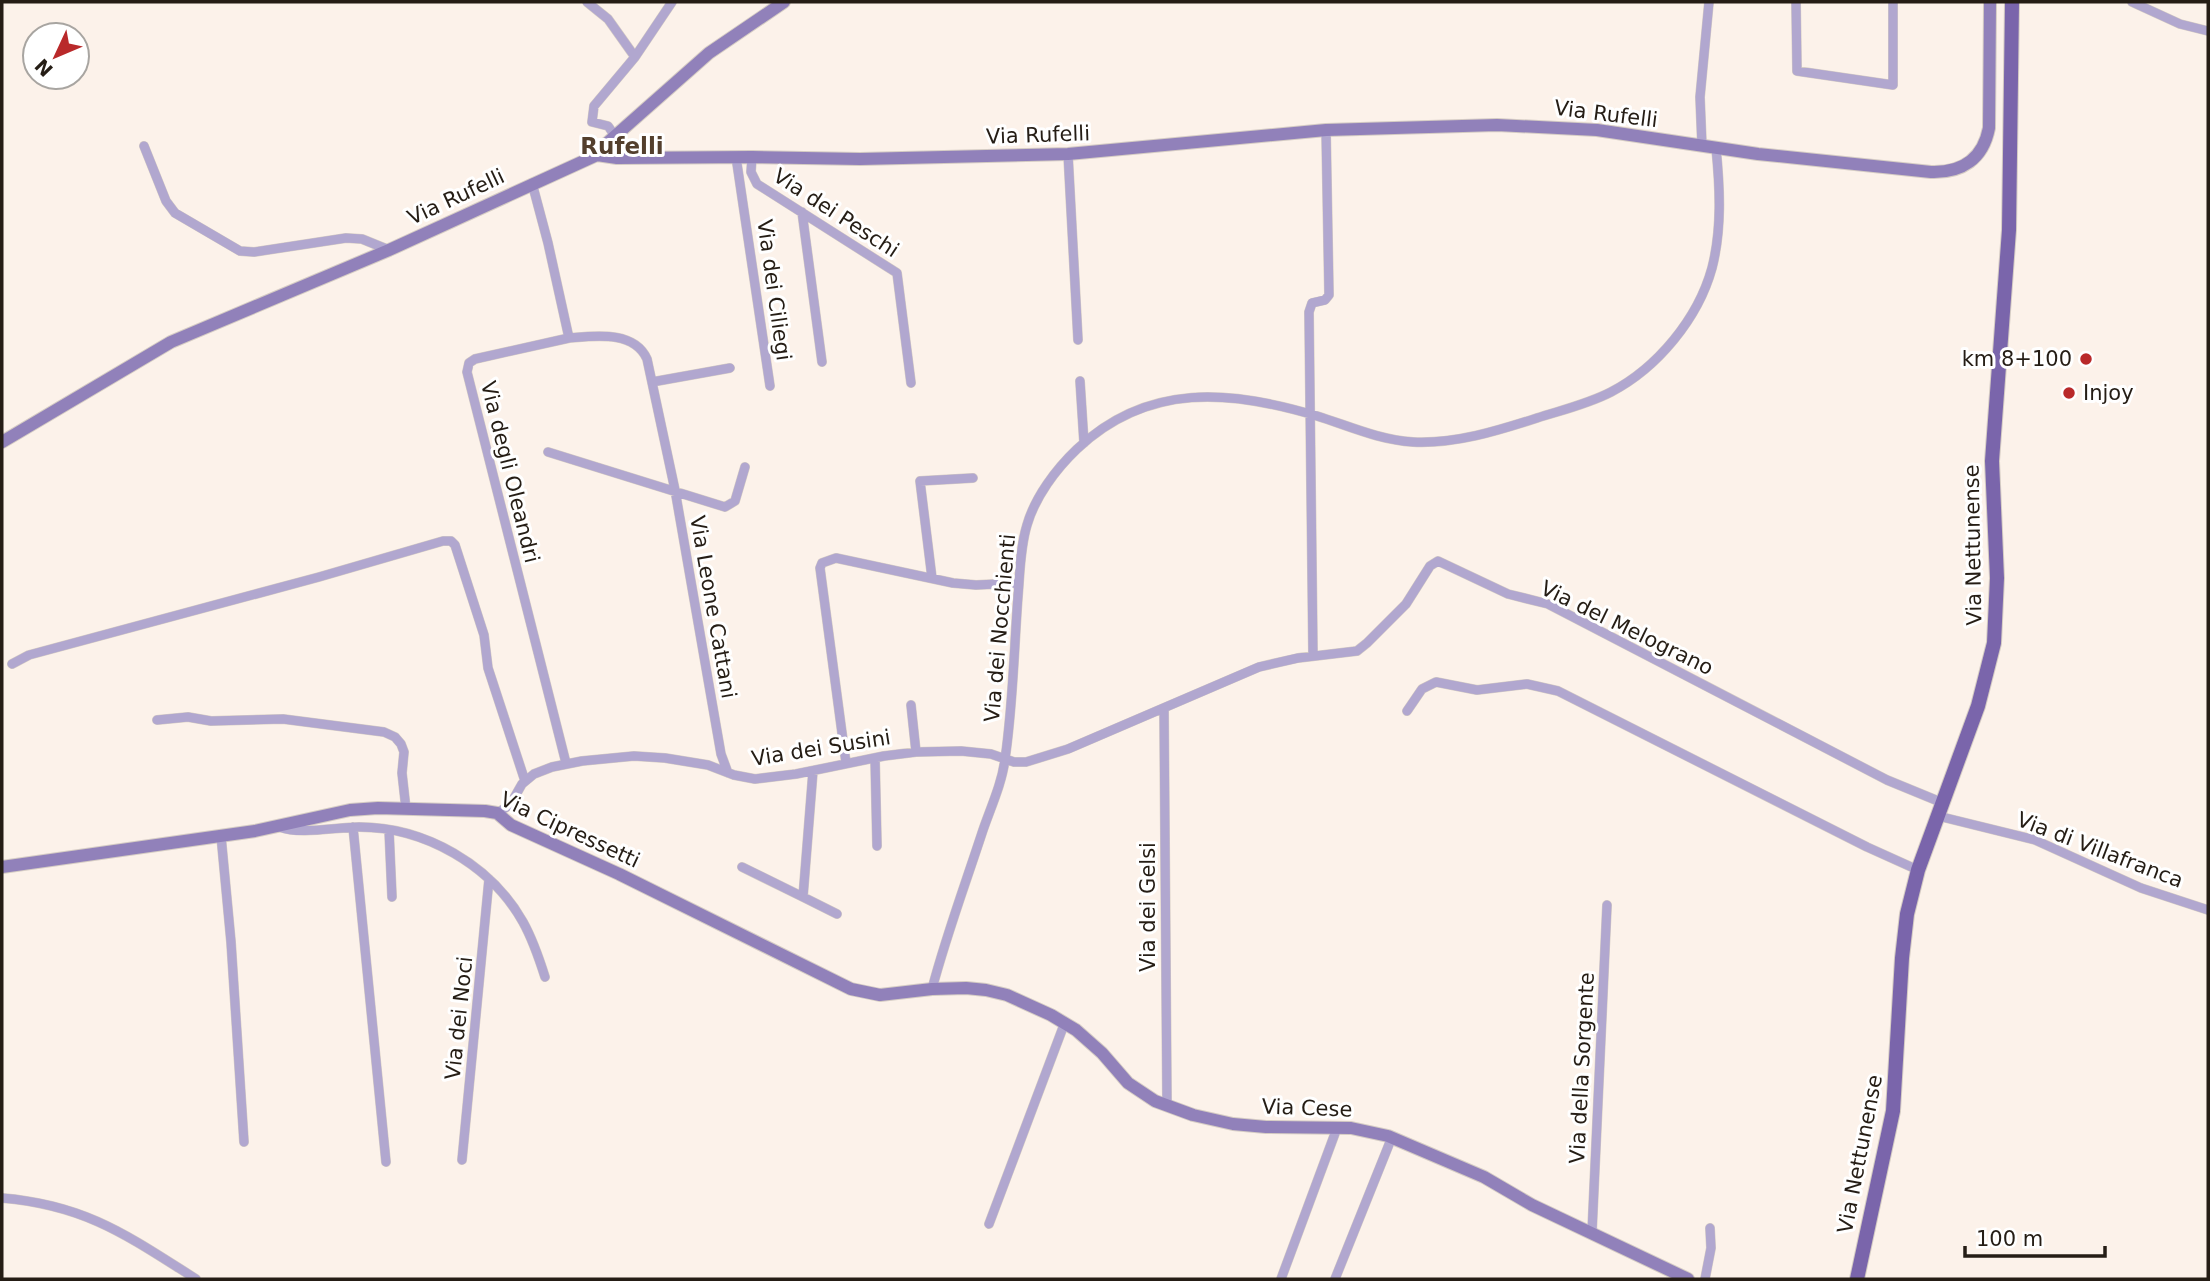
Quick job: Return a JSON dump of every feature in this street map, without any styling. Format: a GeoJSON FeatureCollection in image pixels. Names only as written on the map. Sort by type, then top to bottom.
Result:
{"type":"FeatureCollection","features":[{"type":"Feature","properties":{"kind":"main road","name":"Via Nettunense"},"geometry":{"type":"LineString","coordinates":[[1857,1279],[1893,1111],[1904,939],[1918,870],[1981,697],[1989,670],[1995,631],[1997,578],[1992,470],[2009,230],[2012,2]]}},
{"type":"Feature","properties":{"kind":"street"},"geometry":{"type":"LineString","coordinates":[[587,2],[608,19],[635,57]]}},
{"type":"Feature","properties":{"kind":"street"},"geometry":{"type":"LineString","coordinates":[[615,136],[608,126],[592,122],[592,111],[602,95],[635,57],[672,2]]}},
{"type":"Feature","properties":{"kind":"street"},"geometry":{"type":"LineString","coordinates":[[597,155],[700,60],[738,31],[784,2]]}},
{"type":"Feature","properties":{"kind":"street"},"geometry":{"type":"LineString","coordinates":[[1702,146],[1700,97],[1709,2]]}},
{"type":"Feature","properties":{"kind":"street"},"geometry":{"type":"LineString","coordinates":[[1796,2],[1797,71],[1893,85],[1893,2]]}},
{"type":"Feature","properties":{"kind":"street","name":"Via Rufelli"},"geometry":{"type":"LineString","coordinates":[[2,442],[171,342],[389,250],[597,155],[617,158],[860,159],[1068,154],[1326,130],[1485,125],[1597,130],[1716,148],[1948,172],[1964,167],[1981,151],[1989,128],[1990,2]]}},
{"type":"Feature","properties":{"kind":"street"},"geometry":{"type":"LineString","coordinates":[[2132,2],[2180,24],[2208,31]]}},
{"type":"Feature","properties":{"kind":"street"},"geometry":{"type":"LineString","coordinates":[[1313,656],[1308,414],[1309,310],[1312,303],[1327,299],[1329,293],[1326,130]]}},
{"type":"Feature","properties":{"kind":"street"},"geometry":{"type":"LineString","coordinates":[[144,146],[171,208],[188,222],[240,251],[254,252],[346,238],[362,239],[389,250]]}},
{"type":"Feature","properties":{"kind":"street","name":"Via dei Nocchienti"},"geometry":{"type":"LineString","coordinates":[[932,989],[1005,759],[1025,534],[1033,510],[1059,469],[1102,429],[1134,412],[1183,397],[1241,399],[1308,414],[1384,438],[1410,442],[1443,441],[1480,435],[1592,400],[1626,382],[1669,345],[1690,315],[1710,275],[1719,211],[1716,148]]}},
{"type":"Feature","properties":{"kind":"street"},"geometry":{"type":"LineString","coordinates":[[1068,154],[1078,341]]}},
{"type":"Feature","properties":{"kind":"street","name":"Via dei Ciliegi"},"geometry":{"type":"LineString","coordinates":[[736,157],[770,386]]}},
{"type":"Feature","properties":{"kind":"street","name":"Via dei Peschi"},"geometry":{"type":"LineString","coordinates":[[752,157],[751,172],[757,184],[897,273],[911,383]]}},
{"type":"Feature","properties":{"kind":"street"},"geometry":{"type":"LineString","coordinates":[[532,183],[569,338]]}},
{"type":"Feature","properties":{"kind":"street"},"geometry":{"type":"LineString","coordinates":[[802,212],[822,362]]}},
{"type":"Feature","properties":{"kind":"street","name":"Via Leone Cattani"},"geometry":{"type":"LineString","coordinates":[[569,338],[612,337],[636,344],[646,356],[675,490],[722,759],[728,773]]}},
{"type":"Feature","properties":{"kind":"street","name":"Via degli Oleandri"},"geometry":{"type":"LineString","coordinates":[[566,763],[467,368],[475,359],[569,338]]}},
{"type":"Feature","properties":{"kind":"street"},"geometry":{"type":"LineString","coordinates":[[653,382],[730,368]]}},
{"type":"Feature","properties":{"kind":"street"},"geometry":{"type":"LineString","coordinates":[[1080,382],[1084,443]]}},
{"type":"Feature","properties":{"kind":"street","name":"Via Leone Cattani"},"geometry":{"type":"LineString","coordinates":[[548,452],[728,506],[736,499],[745,467]]}},
{"type":"Feature","properties":{"kind":"street"},"geometry":{"type":"LineString","coordinates":[[932,578],[920,481],[973,478]]}},
{"type":"Feature","properties":{"kind":"street"},"geometry":{"type":"LineString","coordinates":[[12,664],[29,655],[451,541],[455,545],[484,635],[488,668],[525,781]]}},
{"type":"Feature","properties":{"kind":"street"},"geometry":{"type":"LineString","coordinates":[[846,763],[821,565],[836,558],[976,585],[1019,583]]}},
{"type":"Feature","properties":{"kind":"street","name":"Via del Melograno"},"geometry":{"type":"LineString","coordinates":[[1005,759],[1018,762],[1037,760],[1259,667],[1313,656],[1347,653],[1363,647],[1409,600],[1430,566],[1441,561],[1504,592],[1548,604],[1941,809]]}},
{"type":"Feature","properties":{"kind":"street"},"geometry":{"type":"LineString","coordinates":[[1407,711],[1422,689],[1436,682],[1477,690],[1527,684],[1558,691],[1867,847],[1918,870]]}},
{"type":"Feature","properties":{"kind":"street"},"geometry":{"type":"LineString","coordinates":[[911,705],[916,752]]}},
{"type":"Feature","properties":{"kind":"street","name":"Via dei Gelsi"},"geometry":{"type":"LineString","coordinates":[[1164,708],[1167,1106]]}},
{"type":"Feature","properties":{"kind":"street"},"geometry":{"type":"LineString","coordinates":[[157,720],[188,717],[211,721],[283,719],[384,732],[395,737],[404,752],[402,773],[406,809]]}},
{"type":"Feature","properties":{"kind":"street","name":"Via Leone Cattani"},"geometry":{"type":"LineString","coordinates":[[711,765],[717,731]]}},
{"type":"Feature","properties":{"kind":"street","name":"Via dei Susini"},"geometry":{"type":"LineString","coordinates":[[497,813],[510,805],[525,781],[539,772],[566,763],[642,756],[711,765],[741,777],[761,778],[916,752],[955,751],[991,754],[1005,759]]}},
{"type":"Feature","properties":{"kind":"street"},"geometry":{"type":"LineString","coordinates":[[875,758],[877,846]]}},
{"type":"Feature","properties":{"kind":"street"},"geometry":{"type":"LineString","coordinates":[[803,897],[813,771]]}},
{"type":"Feature","properties":{"kind":"street","name":"Via Cipressetti"},"geometry":{"type":"LineString","coordinates":[[2,867],[221,836],[350,810],[406,809],[497,813],[511,825],[619,874],[846,987],[880,995],[932,989]]}},
{"type":"Feature","properties":{"kind":"street","name":"Via di Villafranca"},"geometry":{"type":"LineString","coordinates":[[1941,809],[2035,840],[2141,888],[2208,910]]}},
{"type":"Feature","properties":{"kind":"street"},"geometry":{"type":"LineString","coordinates":[[278,826],[288,830],[353,827],[389,830],[445,848],[470,863],[506,898],[525,925],[545,977]]}},
{"type":"Feature","properties":{"kind":"street"},"geometry":{"type":"LineString","coordinates":[[353,827],[386,1162]]}},
{"type":"Feature","properties":{"kind":"street"},"geometry":{"type":"LineString","coordinates":[[389,830],[392,897]]}},
{"type":"Feature","properties":{"kind":"street"},"geometry":{"type":"LineString","coordinates":[[221,836],[244,1142]]}},
{"type":"Feature","properties":{"kind":"street"},"geometry":{"type":"LineString","coordinates":[[742,866],[836,914]]}},
{"type":"Feature","properties":{"kind":"street","name":"Via dei Noci"},"geometry":{"type":"LineString","coordinates":[[462,1160],[489,879]]}},
{"type":"Feature","properties":{"kind":"street","name":"Via della Sorgente"},"geometry":{"type":"LineString","coordinates":[[1592,1233],[1607,905]]}},
{"type":"Feature","properties":{"kind":"street","name":"Via Cese"},"geometry":{"type":"LineString","coordinates":[[932,989],[974,988],[1022,1001],[1065,1022],[1093,1044],[1134,1089],[1167,1106],[1207,1119],[1233,1124],[1289,1128],[1364,1130],[1392,1137],[1478,1174],[1532,1205],[1688,1279]]}},
{"type":"Feature","properties":{"kind":"street"},"geometry":{"type":"LineString","coordinates":[[989,1224],[1065,1022]]}},
{"type":"Feature","properties":{"kind":"street"},"geometry":{"type":"LineString","coordinates":[[1281,1279],[1337,1128]]}},
{"type":"Feature","properties":{"kind":"street"},"geometry":{"type":"LineString","coordinates":[[1335,1279],[1392,1137]]}},
{"type":"Feature","properties":{"kind":"street"},"geometry":{"type":"LineString","coordinates":[[2,1198],[45,1203],[95,1219],[196,1279]]}},
{"type":"Feature","properties":{"kind":"street"},"geometry":{"type":"LineString","coordinates":[[1705,1279],[1711,1248],[1710,1228]]}},
{"type":"Feature","properties":{"kind":"place","name":"km 8+100"},"geometry":{"type":"Point","coordinates":[2086,359]}},
{"type":"Feature","properties":{"kind":"place","name":"Injoy"},"geometry":{"type":"Point","coordinates":[2069,393]}},
{"type":"Feature","properties":{"kind":"district","name":"Rufelli"},"geometry":{"type":"Point","coordinates":[622,146]}}]}
